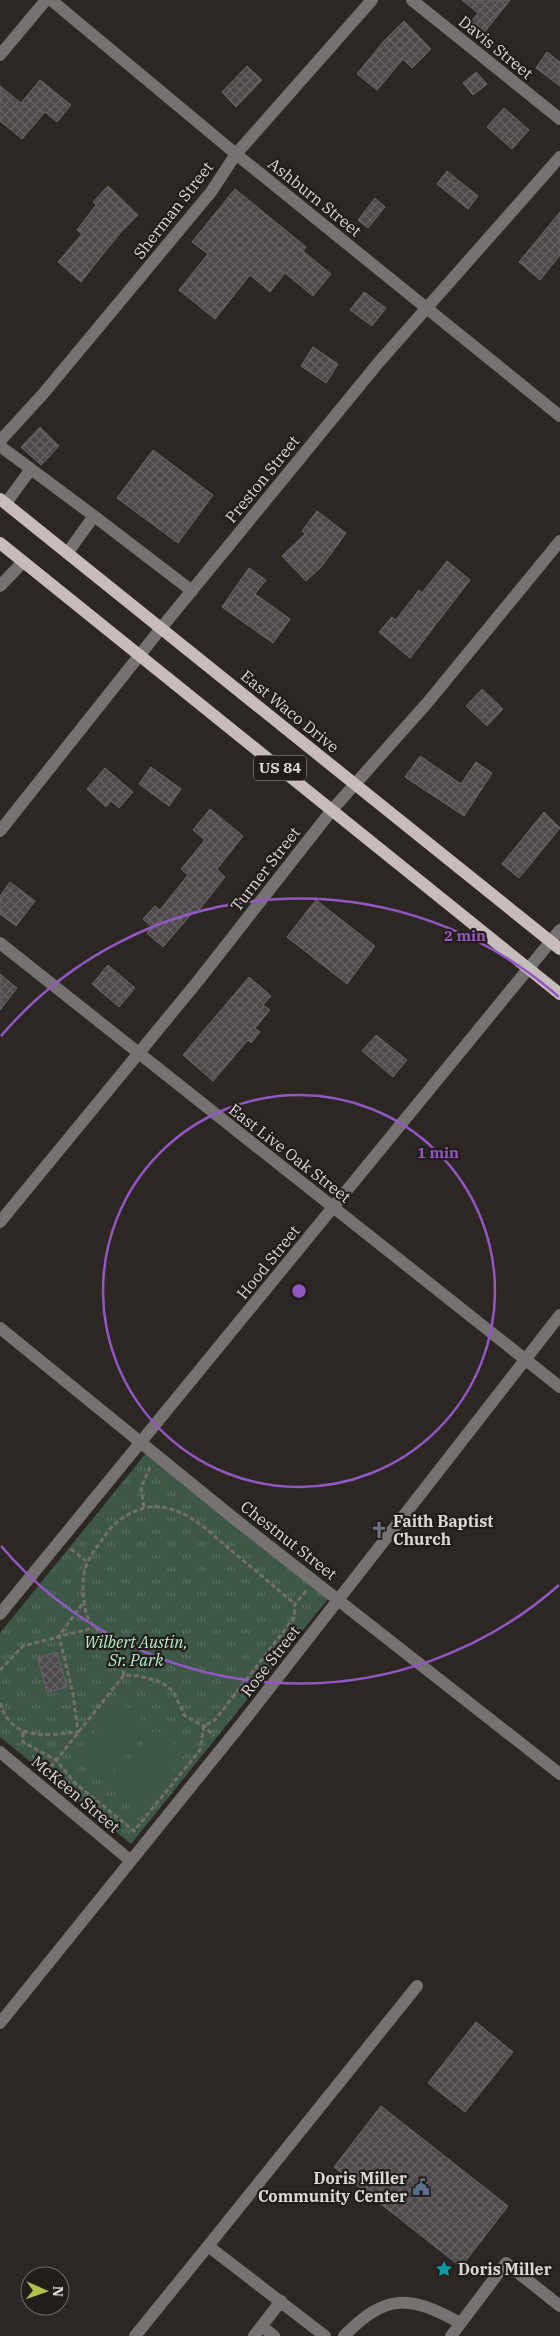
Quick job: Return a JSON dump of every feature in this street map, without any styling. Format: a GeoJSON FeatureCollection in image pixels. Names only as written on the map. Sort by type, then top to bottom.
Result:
{"type":"FeatureCollection","features":[{"type":"Feature","properties":{"kind":"main road","name":"East Waco Drive"},"geometry":{"type":"LineString","coordinates":[[3,501],[555,945]]}},
{"type":"Feature","properties":{"kind":"main road","name":"US 84"},"geometry":{"type":"LineString","coordinates":[[0,543],[560,994]]}},
{"type":"Feature","properties":{"kind":"street"},"geometry":{"type":"LineString","coordinates":[[0,55],[46,0]]}},
{"type":"Feature","properties":{"kind":"street","name":"Ashburn Street"},"geometry":{"type":"LineString","coordinates":[[51,0],[236,154],[560,416]]}},
{"type":"Feature","properties":{"kind":"street","name":"Sherman Street"},"geometry":{"type":"LineString","coordinates":[[0,441],[43,394],[212,192],[236,154],[372,0]]}},
{"type":"Feature","properties":{"kind":"street","name":"Davis Street"},"geometry":{"type":"LineString","coordinates":[[412,0],[560,119]]}},
{"type":"Feature","properties":{"kind":"street","name":"Preston Street"},"geometry":{"type":"LineString","coordinates":[[0,831],[162,627],[426,307],[560,157]]}},
{"type":"Feature","properties":{"kind":"street"},"geometry":{"type":"LineString","coordinates":[[0,446],[192,591]]}},
{"type":"Feature","properties":{"kind":"street"},"geometry":{"type":"LineString","coordinates":[[3,501],[31,469]]}},
{"type":"Feature","properties":{"kind":"street"},"geometry":{"type":"LineString","coordinates":[[68,552],[94,516]]}},
{"type":"Feature","properties":{"kind":"street","name":"Turner Street"},"geometry":{"type":"LineString","coordinates":[[0,1222],[332,810],[428,702],[560,541]]}},
{"type":"Feature","properties":{"kind":"street"},"geometry":{"type":"LineString","coordinates":[[0,587],[23,562]]}},
{"type":"Feature","properties":{"kind":"street","name":"Hood Street"},"geometry":{"type":"LineString","coordinates":[[0,1614],[60,1540],[145,1445],[333,1208],[529,968],[555,945],[560,930]]}},
{"type":"Feature","properties":{"kind":"street","name":"East Live Oak Street"},"geometry":{"type":"LineString","coordinates":[[0,943],[560,1387]]}},
{"type":"Feature","properties":{"kind":"street","name":"Rose Street"},"geometry":{"type":"LineString","coordinates":[[0,2023],[224,1746],[560,1315]]}},
{"type":"Feature","properties":{"kind":"street","name":"Chestnut Street"},"geometry":{"type":"LineString","coordinates":[[0,1328],[338,1600],[560,1774]]}},
{"type":"Feature","properties":{"kind":"street","name":"McKeen Street"},"geometry":{"type":"LineString","coordinates":[[0,1752],[131,1861]]}},
{"type":"Feature","properties":{"kind":"street"},"geometry":{"type":"LineString","coordinates":[[135,2336],[417,1986]]}},
{"type":"Feature","properties":{"kind":"street"},"geometry":{"type":"LineString","coordinates":[[208,2246],[325,2336]]}},
{"type":"Feature","properties":{"kind":"street"},"geometry":{"type":"LineString","coordinates":[[451,2336],[506,2263],[560,2306]]}},
{"type":"Feature","properties":{"kind":"street"},"geometry":{"type":"LineString","coordinates":[[274,2336],[258,2331],[281,2301]]}},
{"type":"Feature","properties":{"kind":"street"},"geometry":{"type":"LineString","coordinates":[[344,2336],[368,2314],[388,2304],[401,2302],[419,2303],[460,2324]]}},
{"type":"Feature","properties":{"kind":"path"},"geometry":{"type":"LineString","coordinates":[[144,1507],[141,1488],[150,1466],[145,1445]]}},
{"type":"Feature","properties":{"kind":"path"},"geometry":{"type":"LineString","coordinates":[[124,1675],[112,1644],[93,1628],[87,1617],[83,1577],[86,1561],[111,1527],[122,1517],[144,1507],[158,1506],[189,1515],[295,1604]]}},
{"type":"Feature","properties":{"kind":"path"},"geometry":{"type":"LineString","coordinates":[[60,1540],[86,1561]]}},
{"type":"Feature","properties":{"kind":"path"},"geometry":{"type":"LineString","coordinates":[[204,1726],[215,1720],[294,1618],[295,1604],[314,1580]]}},
{"type":"Feature","properties":{"kind":"path"},"geometry":{"type":"LineString","coordinates":[[78,1732],[73,1694],[59,1636],[84,1602]]}},
{"type":"Feature","properties":{"kind":"path"},"geometry":{"type":"LineString","coordinates":[[0,1670],[22,1646],[93,1628]]}},
{"type":"Feature","properties":{"kind":"path"},"geometry":{"type":"LineString","coordinates":[[124,1675],[139,1676],[161,1682],[173,1691],[186,1716],[204,1726],[224,1746]]}},
{"type":"Feature","properties":{"kind":"path"},"geometry":{"type":"LineString","coordinates":[[38,1784],[124,1675]]}},
{"type":"Feature","properties":{"kind":"path"},"geometry":{"type":"LineString","coordinates":[[0,1704],[7,1716],[23,1732],[36,1736],[78,1732]]}},
{"type":"Feature","properties":{"kind":"path"},"geometry":{"type":"LineString","coordinates":[[23,1732],[23,1742],[56,1760],[75,1783],[134,1831],[200,1750],[204,1726]]}},
{"type":"Feature","properties":{"kind":"green space","name":"Wilbert Austin, Sr. Park"},"geometry":{"type":"Polygon","coordinates":[[[147,1452],[328,1599],[131,1844],[0,1737],[0,1633],[147,1452]]]}},
{"type":"Feature","properties":{"kind":"green space"},"geometry":{"type":"Polygon","coordinates":[[[120,1701],[150,1726],[108,1777],[78,1752],[120,1701]]]}},
{"type":"Feature","properties":{"kind":"green space"},"geometry":{"type":"Polygon","coordinates":[[[155,1729],[185,1754],[143,1805],[113,1780],[155,1729]]]}},
{"type":"Feature","properties":{"kind":"building"},"geometry":{"type":"Polygon","coordinates":[[[462,0],[510,0],[483,34],[470,23],[478,13],[462,0]]]}},
{"type":"Feature","properties":{"kind":"building"},"geometry":{"type":"Polygon","coordinates":[[[404,21],[431,49],[412,68],[403,59],[377,90],[357,74],[383,42],[404,21]]]}},
{"type":"Feature","properties":{"kind":"building"},"geometry":{"type":"Polygon","coordinates":[[[547,52],[560,62],[560,86],[536,68],[547,52]]]}},
{"type":"Feature","properties":{"kind":"building"},"geometry":{"type":"Polygon","coordinates":[[[247,66],[262,80],[236,107],[222,92],[247,66]]]}},
{"type":"Feature","properties":{"kind":"building"},"geometry":{"type":"Polygon","coordinates":[[[476,72],[487,84],[473,95],[463,83],[476,72]]]}},
{"type":"Feature","properties":{"kind":"building"},"geometry":{"type":"Polygon","coordinates":[[[40,80],[71,105],[57,122],[45,112],[22,139],[0,121],[0,86],[21,103],[40,80]]]}},
{"type":"Feature","properties":{"kind":"building"},"geometry":{"type":"Polygon","coordinates":[[[504,108],[529,130],[512,149],[487,127],[504,108]]]}},
{"type":"Feature","properties":{"kind":"building"},"geometry":{"type":"Polygon","coordinates":[[[447,171],[478,196],[468,209],[437,184],[447,171]]]}},
{"type":"Feature","properties":{"kind":"building"},"geometry":{"type":"Polygon","coordinates":[[[108,186],[138,215],[120,233],[81,282],[58,262],[82,234],[77,230],[96,205],[93,202],[108,186]]]}},
{"type":"Feature","properties":{"kind":"building"},"geometry":{"type":"Polygon","coordinates":[[[235,189],[306,247],[303,251],[331,274],[313,296],[285,273],[270,292],[250,275],[215,319],[179,290],[208,254],[192,242],[235,189]]]}},
{"type":"Feature","properties":{"kind":"building"},"geometry":{"type":"Polygon","coordinates":[[[375,198],[385,207],[368,228],[358,220],[375,198]]]}},
{"type":"Feature","properties":{"kind":"building"},"geometry":{"type":"Polygon","coordinates":[[[560,212],[560,255],[540,280],[519,262],[560,212]]]}},
{"type":"Feature","properties":{"kind":"building"},"geometry":{"type":"Polygon","coordinates":[[[364,292],[386,308],[372,326],[350,310],[364,292]]]}},
{"type":"Feature","properties":{"kind":"building"},"geometry":{"type":"Polygon","coordinates":[[[313,347],[338,364],[326,383],[301,366],[313,347]]]}},
{"type":"Feature","properties":{"kind":"building"},"geometry":{"type":"Polygon","coordinates":[[[40,427],[59,446],[41,465],[21,447],[40,427]]]}},
{"type":"Feature","properties":{"kind":"building"},"geometry":{"type":"Polygon","coordinates":[[[153,450],[213,495],[178,543],[117,498],[153,450]]]}},
{"type":"Feature","properties":{"kind":"building"},"geometry":{"type":"Polygon","coordinates":[[[317,511],[346,533],[322,566],[306,581],[282,556],[305,534],[302,531],[317,511]]]}},
{"type":"Feature","properties":{"kind":"building"},"geometry":{"type":"Polygon","coordinates":[[[447,561],[470,580],[410,658],[379,632],[392,617],[396,620],[419,590],[422,593],[447,561]]]}},
{"type":"Feature","properties":{"kind":"building"},"geometry":{"type":"Polygon","coordinates":[[[249,568],[266,580],[255,594],[290,619],[273,643],[222,607],[249,568]]]}},
{"type":"Feature","properties":{"kind":"building"},"geometry":{"type":"Polygon","coordinates":[[[482,689],[503,709],[487,726],[466,706],[482,689]]]}},
{"type":"Feature","properties":{"kind":"building"},"geometry":{"type":"Polygon","coordinates":[[[420,756],[461,784],[476,762],[492,773],[464,816],[405,777],[420,756]]]}},
{"type":"Feature","properties":{"kind":"building"},"geometry":{"type":"Polygon","coordinates":[[[151,767],[181,789],[169,806],[139,784],[151,767]]]}},
{"type":"Feature","properties":{"kind":"building"},"geometry":{"type":"Polygon","coordinates":[[[105,768],[133,792],[119,808],[111,801],[106,807],[87,789],[105,768]]]}},
{"type":"Feature","properties":{"kind":"building"},"geometry":{"type":"Polygon","coordinates":[[[210,809],[243,836],[217,869],[225,877],[196,914],[193,912],[163,947],[147,933],[152,927],[143,919],[155,906],[160,910],[188,875],[181,869],[205,840],[193,830],[210,809]]]}},
{"type":"Feature","properties":{"kind":"building"},"geometry":{"type":"Polygon","coordinates":[[[544,812],[560,828],[519,878],[502,864],[544,812]]]}},
{"type":"Feature","properties":{"kind":"building"},"geometry":{"type":"Polygon","coordinates":[[[10,882],[35,901],[16,926],[0,914],[0,896],[10,882]]]}},
{"type":"Feature","properties":{"kind":"building"},"geometry":{"type":"Polygon","coordinates":[[[316,900],[375,946],[347,984],[287,937],[316,900]]]}},
{"type":"Feature","properties":{"kind":"building"},"geometry":{"type":"Polygon","coordinates":[[[108,965],[135,988],[119,1007],[92,984],[108,965]]]}},
{"type":"Feature","properties":{"kind":"building"},"geometry":{"type":"Polygon","coordinates":[[[0,974],[17,988],[0,1010],[0,974]]]}},
{"type":"Feature","properties":{"kind":"building"},"geometry":{"type":"Polygon","coordinates":[[[249,977],[271,996],[263,1005],[270,1010],[255,1028],[260,1032],[251,1043],[248,1040],[213,1081],[183,1055],[249,977]]]}},
{"type":"Feature","properties":{"kind":"building"},"geometry":{"type":"Polygon","coordinates":[[[376,1035],[407,1060],[393,1077],[362,1051],[376,1035]]]}},
{"type":"Feature","properties":{"kind":"building"},"geometry":{"type":"Polygon","coordinates":[[[57,1652],[67,1687],[47,1692],[38,1658],[57,1652]]]}},
{"type":"Feature","properties":{"kind":"building"},"geometry":{"type":"Polygon","coordinates":[[[476,2022],[513,2052],[465,2112],[428,2083],[476,2022]]]}},
{"type":"Feature","properties":{"kind":"building","name":"Doris Miller Community Center"},"geometry":{"type":"Polygon","coordinates":[[[381,2106],[508,2206],[461,2267],[334,2167],[381,2106]]]}},
{"type":"Feature","properties":{"kind":"place","name":"Faith Baptist Church"},"geometry":{"type":"Point","coordinates":[379,1530]}},
{"type":"Feature","properties":{"kind":"place","name":"Doris Miller Community Center"},"geometry":{"type":"Point","coordinates":[421,2187]}},
{"type":"Feature","properties":{"kind":"place","name":"Doris Miller"},"geometry":{"type":"Point","coordinates":[444,2269]}}]}
